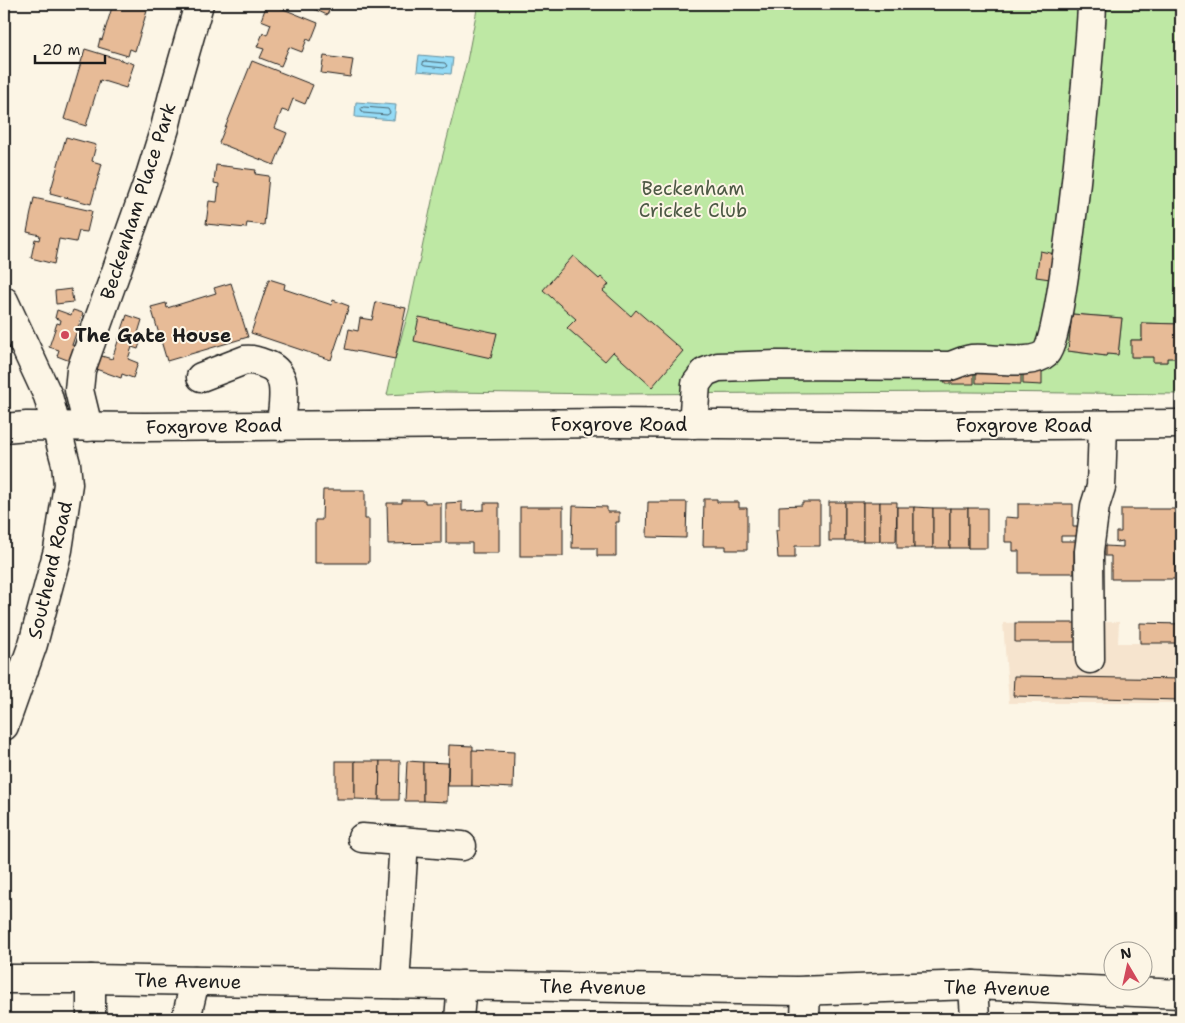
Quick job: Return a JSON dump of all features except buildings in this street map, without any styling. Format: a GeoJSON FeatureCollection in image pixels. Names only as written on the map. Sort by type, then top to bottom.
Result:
{"type":"FeatureCollection","features":[{"type":"Feature","properties":{"kind":"street","name":"Beckenham Place Park"},"geometry":{"type":"LineString","coordinates":[[88,427],[80,390],[81,370],[149,179],[199,4]]}},
{"type":"Feature","properties":{"kind":"street"},"geometry":{"type":"LineString","coordinates":[[693,424],[696,384],[705,372],[718,367],[777,365],[950,366],[971,359],[1034,359],[1045,353],[1054,334],[1066,261],[1084,102],[1092,4]]}},
{"type":"Feature","properties":{"kind":"street","name":"Southend Road"},"geometry":{"type":"LineString","coordinates":[[4,302],[48,396],[67,468],[68,484],[58,550],[33,644],[4,726]]}},
{"type":"Feature","properties":{"kind":"street"},"geometry":{"type":"LineString","coordinates":[[201,378],[245,360],[252,360],[271,366],[278,372],[283,386],[281,426]]}},
{"type":"Feature","properties":{"kind":"street","name":"Foxgrove Road"},"geometry":{"type":"LineString","coordinates":[[4,428],[693,424],[1181,424]]}},
{"type":"Feature","properties":{"kind":"street"},"geometry":{"type":"LineString","coordinates":[[1090,659],[1089,551],[1095,506],[1101,487],[1103,425]]}},
{"type":"Feature","properties":{"kind":"street"},"geometry":{"type":"LineString","coordinates":[[362,838],[462,846]]}},
{"type":"Feature","properties":{"kind":"street"},"geometry":{"type":"LineString","coordinates":[[395,984],[404,841]]}},
{"type":"Feature","properties":{"kind":"street","name":"The Avenue"},"geometry":{"type":"LineString","coordinates":[[4,979],[806,990],[974,985],[1181,994]]}},
{"type":"Feature","properties":{"kind":"street"},"geometry":{"type":"LineString","coordinates":[[91,979],[91,1019]]}},
{"type":"Feature","properties":{"kind":"street"},"geometry":{"type":"LineString","coordinates":[[186,1019],[195,981]]}},
{"type":"Feature","properties":{"kind":"street"},"geometry":{"type":"LineString","coordinates":[[458,1019],[462,985]]}},
{"type":"Feature","properties":{"kind":"street"},"geometry":{"type":"LineString","coordinates":[[974,985],[975,1019]]}},
{"type":"Feature","properties":{"kind":"street"},"geometry":{"type":"LineString","coordinates":[[805,1019],[806,990]]}},
{"type":"Feature","properties":{"kind":"shaded area"},"geometry":{"type":"Polygon","coordinates":[[[1119,622],[1118,643],[1139,643],[1140,623],[1181,624],[1181,703],[1009,703],[1003,623],[1119,622]]]}},
{"type":"Feature","properties":{"kind":"green space","name":"Beckenham Cricket Club"},"geometry":{"type":"Polygon","coordinates":[[[478,4],[1181,4],[1181,394],[966,392],[613,394],[443,392],[387,395],[409,310],[436,182],[467,61],[478,4]],[[1072,314],[1068,351],[1106,356],[1107,354],[1118,355],[1122,318],[1072,314]],[[1142,323],[1142,340],[1131,340],[1132,357],[1153,357],[1154,362],[1167,362],[1167,358],[1180,357],[1180,324],[1142,323]]]}},
{"type":"Feature","properties":{"kind":"water"},"geometry":{"type":"Polygon","coordinates":[[[419,55],[453,58],[451,74],[417,71],[419,55]]]}},
{"type":"Feature","properties":{"kind":"water"},"geometry":{"type":"Polygon","coordinates":[[[356,102],[396,105],[394,120],[355,117],[356,102]]]}},
{"type":"Feature","properties":{"kind":"place","name":"The Gate House"},"geometry":{"type":"Point","coordinates":[65,335]}}]}
